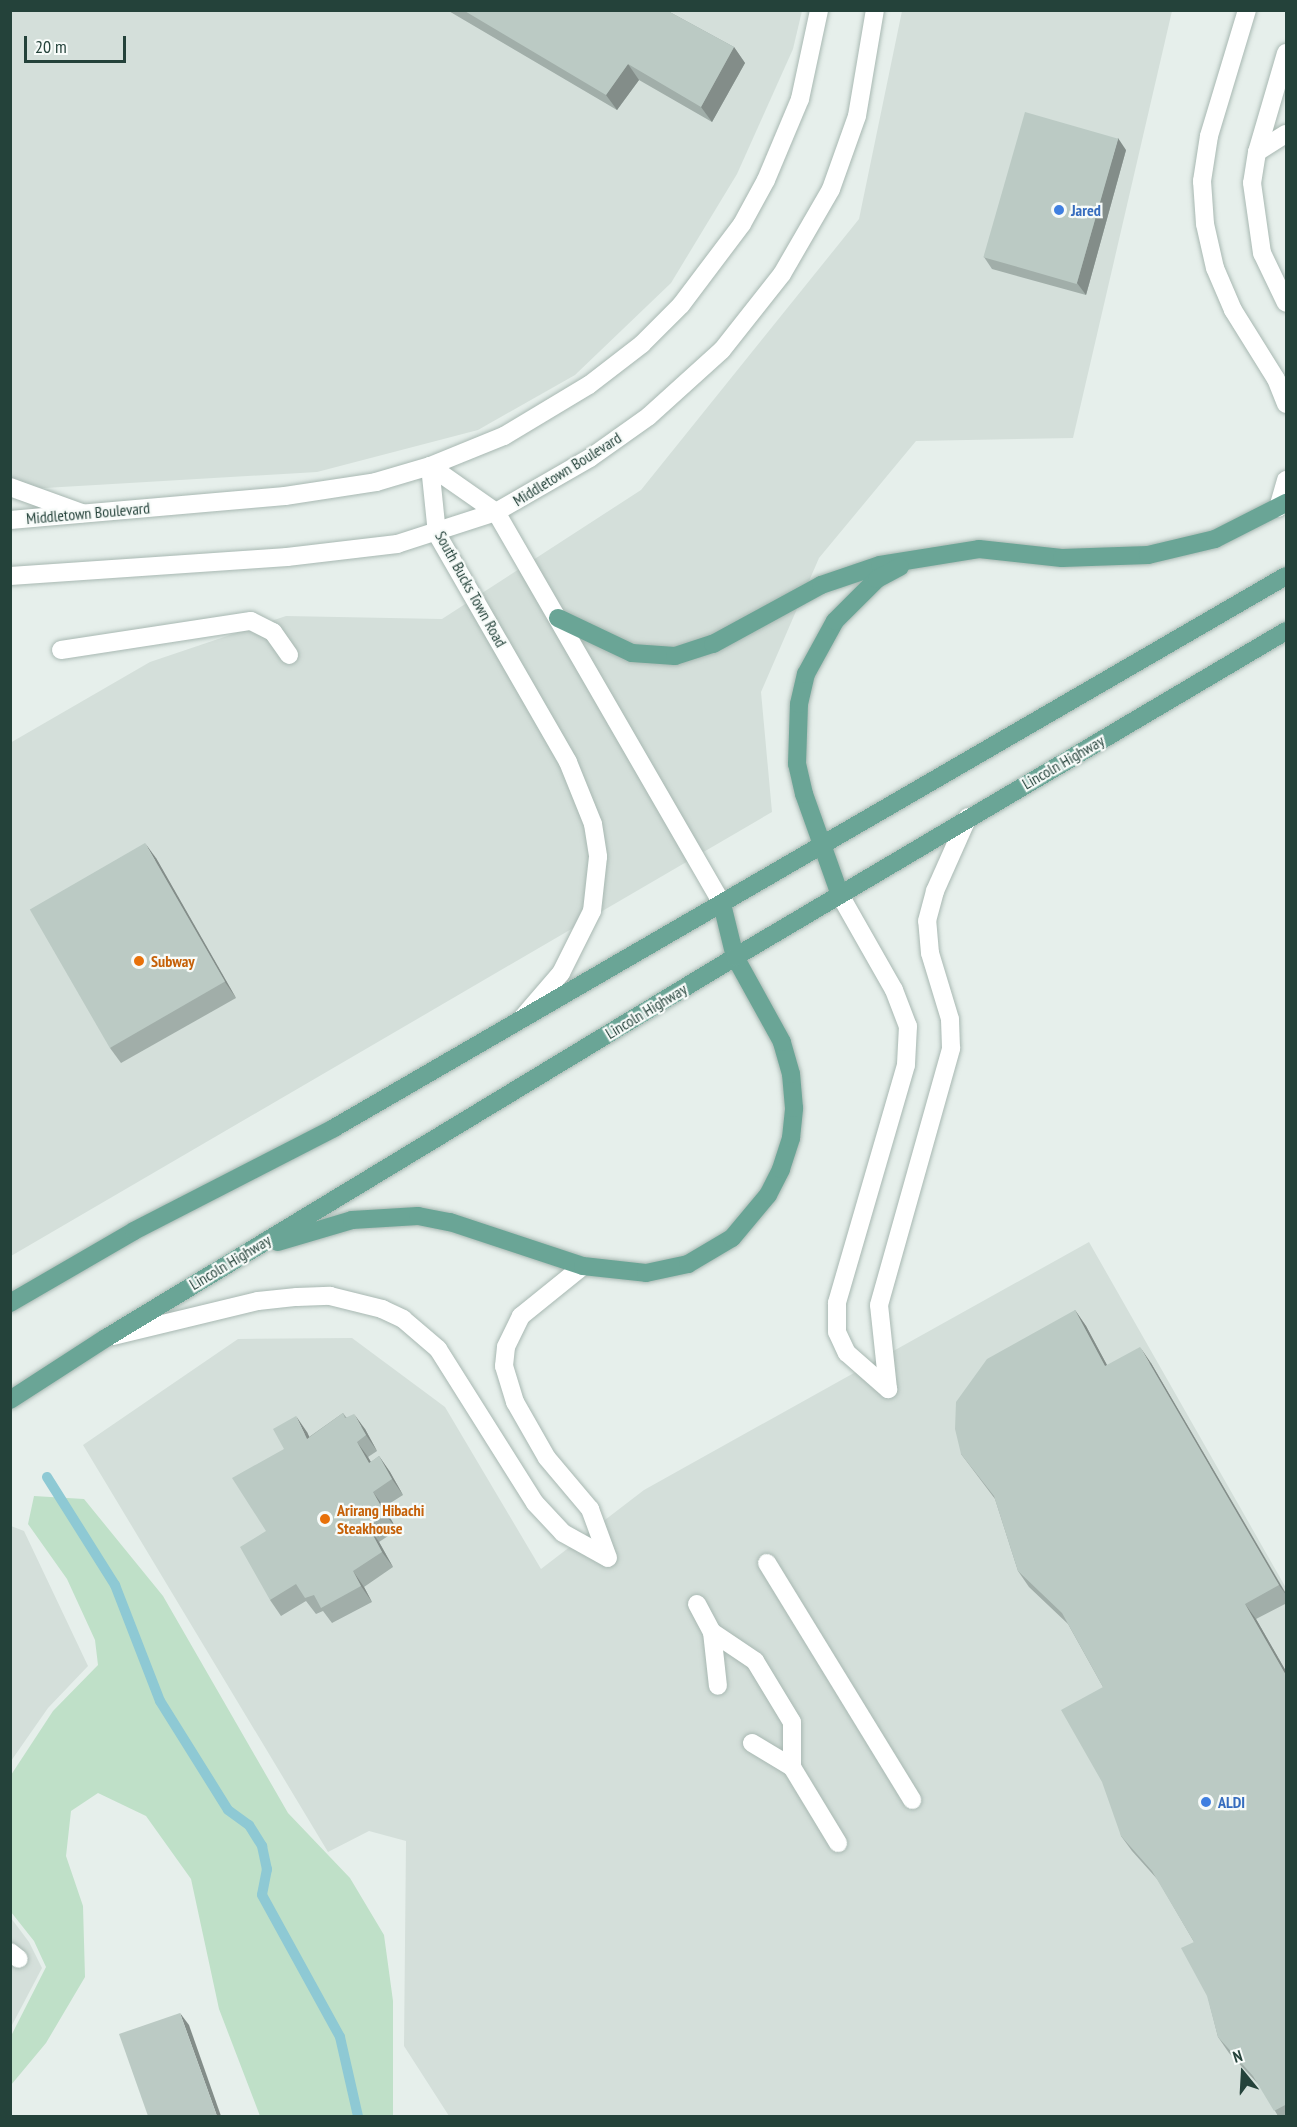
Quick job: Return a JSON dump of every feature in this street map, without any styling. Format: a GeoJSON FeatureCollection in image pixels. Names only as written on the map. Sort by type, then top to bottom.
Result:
{"type":"FeatureCollection","features":[{"type":"Feature","properties":{"kind":"main road"},"geometry":{"type":"LineString","coordinates":[[558,618],[632,653],[675,656],[713,644],[792,600],[851,573],[927,556],[979,549],[1062,558],[1148,555],[1215,539],[1282,505]]}},
{"type":"Feature","properties":{"kind":"main road"},"geometry":{"type":"LineString","coordinates":[[840,895],[825,845],[804,794],[797,764],[799,704],[806,675],[836,621],[855,598],[877,579],[927,556]]}},
{"type":"Feature","properties":{"kind":"main road"},"geometry":{"type":"LineString","coordinates":[[10,1303],[134,1232],[334,1128],[1287,576]]}},
{"type":"Feature","properties":{"kind":"main road","name":"Lincoln Highway"},"geometry":{"type":"LineString","coordinates":[[10,1400],[245,1253],[735,957],[968,817],[1287,631]]}},
{"type":"Feature","properties":{"kind":"main road"},"geometry":{"type":"LineString","coordinates":[[245,1253],[352,1220],[418,1216],[450,1222],[584,1266],[646,1273],[688,1264],[732,1238],[768,1195],[781,1169],[791,1138],[791,1074],[782,1042],[735,957],[722,904]]}},
{"type":"Feature","properties":{"kind":"street","name":"Middletown Boulevard"},"geometry":{"type":"LineString","coordinates":[[10,520],[285,496],[376,482],[430,466],[504,435],[590,385],[642,344],[681,304],[742,224],[766,180],[800,99],[813,50],[819,10]]}},
{"type":"Feature","properties":{"kind":"street","name":"Middletown Boulevard"},"geometry":{"type":"LineString","coordinates":[[10,576],[287,557],[397,544],[437,534],[496,512],[590,458],[649,416],[722,350],[782,273],[831,189],[842,158],[865,84],[874,10]]}},
{"type":"Feature","properties":{"kind":"street"},"geometry":{"type":"LineString","coordinates":[[1247,10],[1209,136],[1202,181],[1204,224],[1215,268],[1233,310],[1276,379],[1287,404]]}},
{"type":"Feature","properties":{"kind":"street"},"geometry":{"type":"LineString","coordinates":[[1287,53],[1257,152],[1252,183],[1254,217],[1262,253],[1287,303]]}},
{"type":"Feature","properties":{"kind":"street"},"geometry":{"type":"LineString","coordinates":[[1257,152],[1287,134]]}},
{"type":"Feature","properties":{"kind":"street"},"geometry":{"type":"LineString","coordinates":[[430,466],[496,512],[722,904]]}},
{"type":"Feature","properties":{"kind":"street","name":"South Bucks Town Road"},"geometry":{"type":"LineString","coordinates":[[430,466],[437,534],[568,762],[593,824],[598,857],[592,911],[561,973],[520,1020]]}},
{"type":"Feature","properties":{"kind":"street"},"geometry":{"type":"LineString","coordinates":[[1282,505],[1287,480]]}},
{"type":"Feature","properties":{"kind":"street"},"geometry":{"type":"LineString","coordinates":[[10,487],[82,513]]}},
{"type":"Feature","properties":{"kind":"street"},"geometry":{"type":"LineString","coordinates":[[61,650],[251,621],[273,632],[289,655]]}},
{"type":"Feature","properties":{"kind":"street"},"geometry":{"type":"LineString","coordinates":[[840,895],[894,990],[908,1026],[906,1065],[837,1302],[837,1332],[847,1353],[888,1389],[879,1305],[946,1075],[951,1048],[950,1018],[930,953],[927,921],[935,891],[968,817]]}},
{"type":"Feature","properties":{"kind":"street"},"geometry":{"type":"LineString","coordinates":[[106,1338],[258,1301],[297,1296],[330,1296],[382,1309],[403,1319],[438,1349],[535,1503],[563,1533],[608,1558],[590,1509],[547,1458],[515,1402],[504,1366],[506,1347],[521,1316],[584,1266]]}},
{"type":"Feature","properties":{"kind":"street"},"geometry":{"type":"LineString","coordinates":[[767,1563],[912,1800]]}},
{"type":"Feature","properties":{"kind":"street"},"geometry":{"type":"LineString","coordinates":[[697,1604],[712,1632],[718,1686]]}},
{"type":"Feature","properties":{"kind":"street"},"geometry":{"type":"LineString","coordinates":[[712,1632],[755,1661],[792,1722],[792,1767]]}},
{"type":"Feature","properties":{"kind":"street"},"geometry":{"type":"LineString","coordinates":[[752,1743],[792,1767],[838,1843]]}},
{"type":"Feature","properties":{"kind":"shaded area"},"geometry":{"type":"Polygon","coordinates":[[[11,11],[802,11],[793,49],[737,174],[671,283],[575,375],[478,430],[317,472],[11,490],[11,11]]]}},
{"type":"Feature","properties":{"kind":"shaded area"},"geometry":{"type":"Polygon","coordinates":[[[902,11],[1172,11],[1073,438],[916,441],[819,558],[761,692],[772,812],[11,1256],[10,743],[150,662],[286,616],[442,619],[641,490],[859,219],[902,11]]]}},
{"type":"Feature","properties":{"kind":"shaded area"},"geometry":{"type":"Polygon","coordinates":[[[1089,1242],[1286,1588],[1286,2116],[449,2116],[404,2046],[406,1841],[369,1831],[328,1852],[83,1445],[238,1339],[352,1338],[445,1407],[541,1569],[644,1490],[1089,1242]]]}},
{"type":"Feature","properties":{"kind":"shaded area"},"geometry":{"type":"Polygon","coordinates":[[[11,1526],[24,1531],[88,1666],[48,1708],[11,1761],[11,1526]]]}},
{"type":"Feature","properties":{"kind":"shaded area"},"geometry":{"type":"Polygon","coordinates":[[[11,1918],[29,1942],[42,1968],[11,2027],[11,1918]]]}},
{"type":"Feature","properties":{"kind":"green space"},"geometry":{"type":"Polygon","coordinates":[[[34,1496],[84,1499],[163,1596],[288,1813],[350,1878],[384,1935],[393,2001],[393,2116],[260,2116],[219,2009],[191,1879],[146,1816],[98,1793],[71,1811],[66,1856],[83,1906],[85,1977],[46,2043],[11,2085],[11,2036],[46,1967],[34,1941],[11,1912],[11,1775],[53,1711],[98,1665],[95,1640],[67,1579],[28,1524],[34,1496]]]}},
{"type":"Feature","properties":{"kind":"building"},"geometry":{"type":"Polygon","coordinates":[[[463,10],[666,10],[734,47],[701,107],[628,64],[606,95],[463,10]]]}},
{"type":"Feature","properties":{"kind":"building","name":"Jared"},"geometry":{"type":"Polygon","coordinates":[[[1025,112],[1118,139],[1077,284],[983,257],[1025,112]]]}},
{"type":"Feature","properties":{"kind":"building","name":"Subway"},"geometry":{"type":"Polygon","coordinates":[[[145,843],[225,982],[110,1048],[30,910],[145,843]]]}},
{"type":"Feature","properties":{"kind":"building"},"geometry":{"type":"Polygon","coordinates":[[[1075,1310],[1105,1366],[1140,1347],[1279,1585],[1245,1604],[1287,1677],[1287,2104],[1274,2111],[1253,2076],[1218,2037],[1207,1996],[1181,1948],[1194,1942],[1152,1871],[1121,1836],[1102,1782],[1061,1710],[1103,1687],[1062,1613],[1018,1571],[994,1496],[961,1454],[955,1429],[956,1402],[987,1359],[1075,1310]]]}},
{"type":"Feature","properties":{"kind":"building","name":"Arirang Hibachi Steakhouse"},"geometry":{"type":"Polygon","coordinates":[[[343,1413],[345,1418],[354,1414],[366,1435],[357,1442],[369,1463],[379,1456],[392,1479],[373,1492],[386,1515],[368,1526],[382,1552],[353,1571],[361,1586],[321,1608],[314,1595],[305,1598],[296,1584],[270,1600],[240,1547],[266,1531],[232,1478],[284,1449],[273,1429],[296,1416],[307,1439],[343,1413]]]}},
{"type":"Feature","properties":{"kind":"building"},"geometry":{"type":"Polygon","coordinates":[[[180,2013],[217,2116],[148,2116],[119,2034],[180,2013]]]}},
{"type":"Feature","properties":{"kind":"waterway"},"geometry":{"type":"LineString","coordinates":[[47,1477],[115,1585],[160,1701],[228,1810],[249,1825],[262,1846],[267,1869],[262,1895],[340,2037],[358,2116]]}},
{"type":"Feature","properties":{"kind":"place","name":"Jared"},"geometry":{"type":"Point","coordinates":[1059,210]}},
{"type":"Feature","properties":{"kind":"place","name":"Subway"},"geometry":{"type":"Point","coordinates":[139,961]}},
{"type":"Feature","properties":{"kind":"place","name":"Arirang Hibachi Steakhouse"},"geometry":{"type":"Point","coordinates":[325,1519]}},
{"type":"Feature","properties":{"kind":"place","name":"ALDI"},"geometry":{"type":"Point","coordinates":[1206,1802]}}]}
